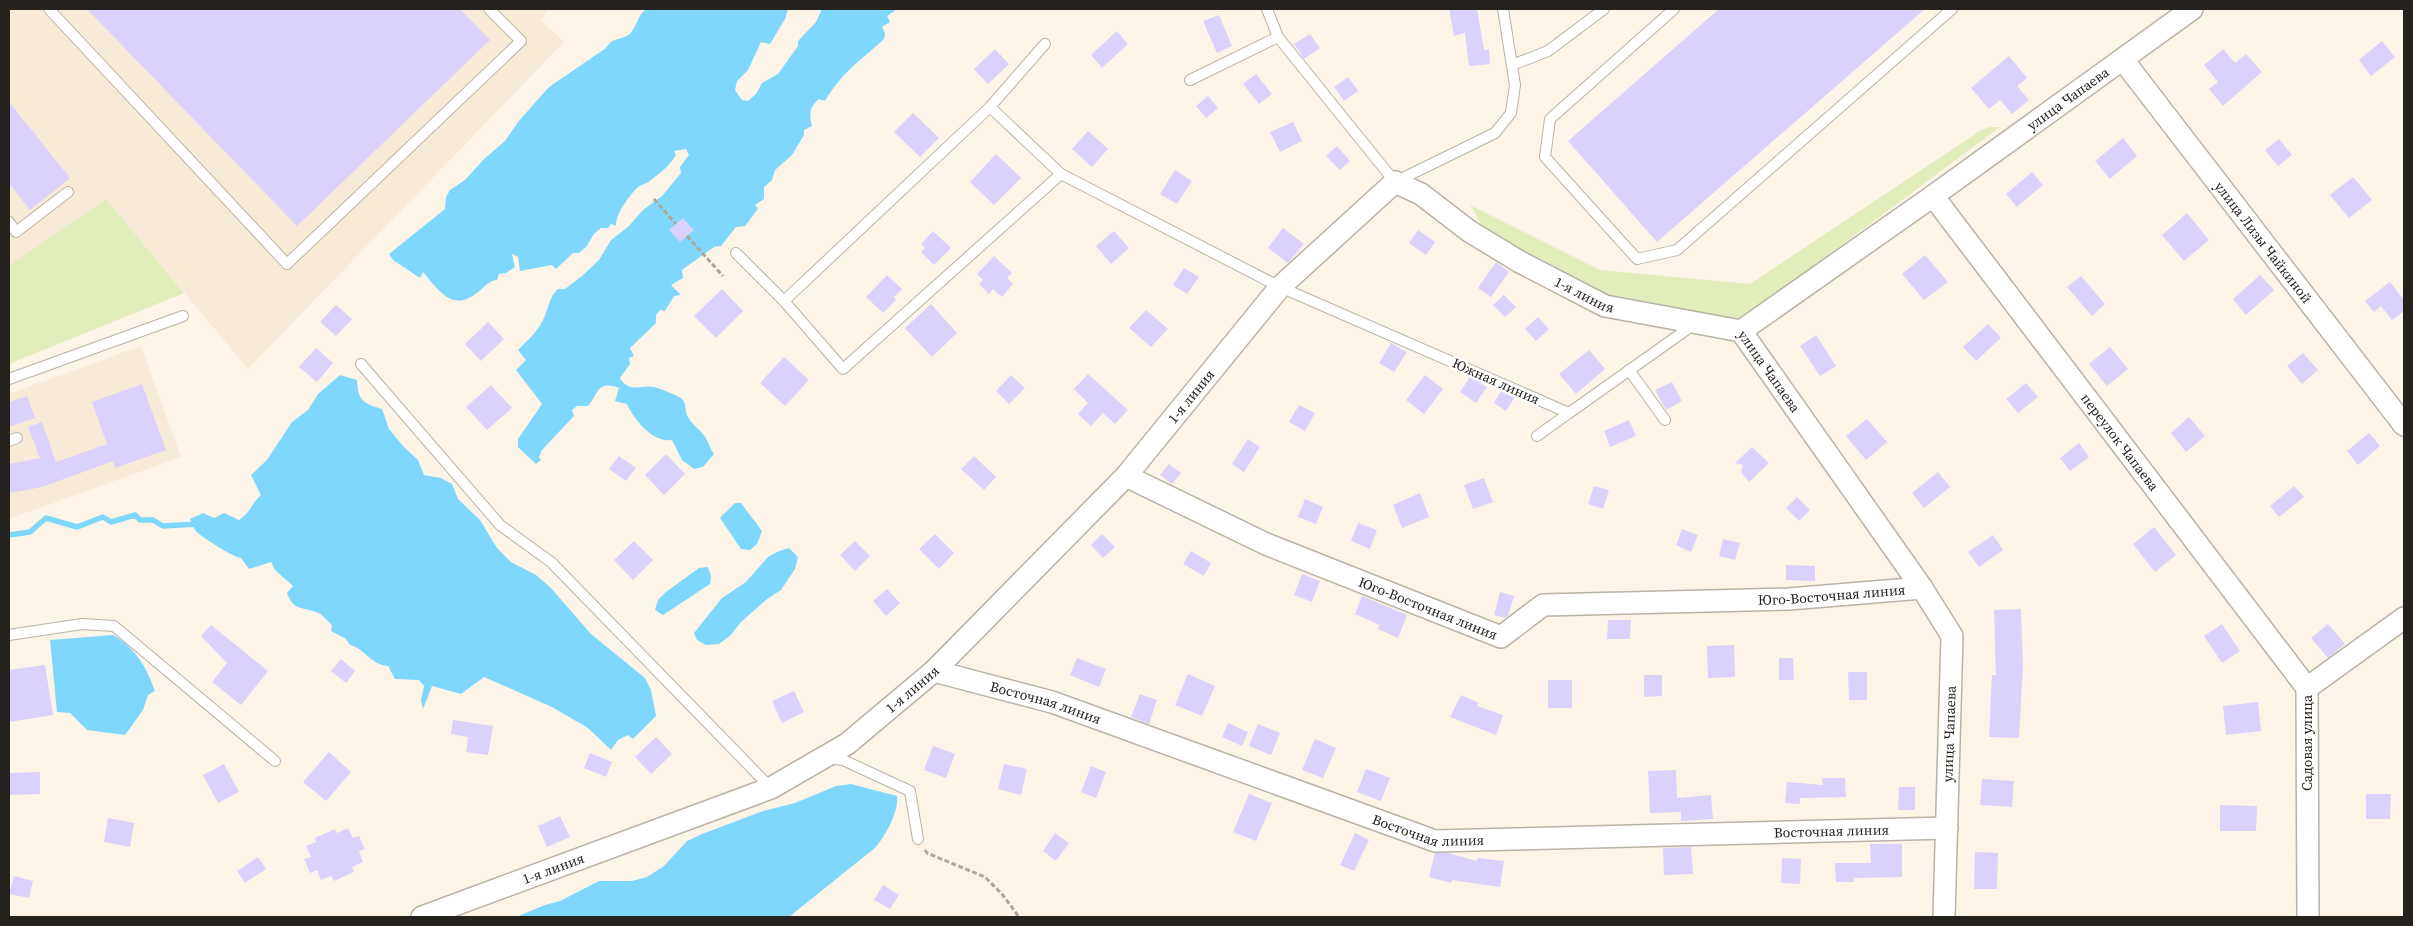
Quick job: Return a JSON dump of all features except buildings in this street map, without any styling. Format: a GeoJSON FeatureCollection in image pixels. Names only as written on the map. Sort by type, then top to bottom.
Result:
{"type":"FeatureCollection","features":[{"type":"Feature","properties":{"kind":"street","name":"улица Чапаева"},"geometry":{"type":"LineString","coordinates":[[1944,917],[1952,636],[1922,588],[1741,331],[1933,196],[2192,9]]}},
{"type":"Feature","properties":{"kind":"street","name":"улица Лизы Чайкиной"},"geometry":{"type":"LineString","coordinates":[[2123,60],[2404,425]]}},
{"type":"Feature","properties":{"kind":"street","name":"1-я линия"},"geometry":{"type":"LineString","coordinates":[[422,917],[771,788],[847,744],[934,671],[1126,476],[1280,287],[1395,182],[1421,194],[1469,231],[1520,262],[1605,306],[1741,331]]}},
{"type":"Feature","properties":{"kind":"street","name":"переулок Чапаева"},"geometry":{"type":"LineString","coordinates":[[1933,196],[2307,688]]}},
{"type":"Feature","properties":{"kind":"street","name":"Юго-Восточная линия"},"geometry":{"type":"LineString","coordinates":[[1126,476],[1266,544],[1501,637],[1543,605],[1789,599],[1922,588]]}},
{"type":"Feature","properties":{"kind":"street","name":"Садовая улица"},"geometry":{"type":"LineString","coordinates":[[2308,917],[2307,688],[2404,618]]}},
{"type":"Feature","properties":{"kind":"street","name":"Восточная линия"},"geometry":{"type":"LineString","coordinates":[[934,671],[1052,702],[1435,841],[1947,828]]}},
{"type":"Feature","properties":{"kind":"lane"},"geometry":{"type":"LineString","coordinates":[[49,9],[287,264],[521,41],[488,9]]}},
{"type":"Feature","properties":{"kind":"lane"},"geometry":{"type":"LineString","coordinates":[[1267,9],[1278,37],[1395,182]]}},
{"type":"Feature","properties":{"kind":"lane","name":"1-я линия"},"geometry":{"type":"LineString","coordinates":[[1395,182],[1495,133],[1511,113],[1515,85],[1503,9]]}},
{"type":"Feature","properties":{"kind":"lane"},"geometry":{"type":"LineString","coordinates":[[1512,65],[1548,51],[1604,9]]}},
{"type":"Feature","properties":{"kind":"lane"},"geometry":{"type":"LineString","coordinates":[[1674,9],[1550,119],[1545,157],[1637,259],[1677,250],[1952,9]]}},
{"type":"Feature","properties":{"kind":"lane"},"geometry":{"type":"LineString","coordinates":[[1190,80],[1278,37]]}},
{"type":"Feature","properties":{"kind":"lane"},"geometry":{"type":"LineString","coordinates":[[784,301],[990,107],[1045,44]]}},
{"type":"Feature","properties":{"kind":"lane"},"geometry":{"type":"LineString","coordinates":[[990,107],[1061,174],[1280,287]]}},
{"type":"Feature","properties":{"kind":"lane"},"geometry":{"type":"LineString","coordinates":[[736,253],[784,301],[843,369],[1061,174]]}},
{"type":"Feature","properties":{"kind":"lane"},"geometry":{"type":"LineString","coordinates":[[9,222],[16,232],[68,192]]}},
{"type":"Feature","properties":{"kind":"lane","name":"Южная линия"},"geometry":{"type":"LineString","coordinates":[[1280,287],[1569,413]]}},
{"type":"Feature","properties":{"kind":"lane"},"geometry":{"type":"LineString","coordinates":[[9,379],[183,316]]}},
{"type":"Feature","properties":{"kind":"lane"},"geometry":{"type":"LineString","coordinates":[[1537,436],[1696,323]]}},
{"type":"Feature","properties":{"kind":"lane"},"geometry":{"type":"LineString","coordinates":[[361,364],[500,525],[551,562],[771,788]]}},
{"type":"Feature","properties":{"kind":"lane"},"geometry":{"type":"LineString","coordinates":[[1629,370],[1665,420]]}},
{"type":"Feature","properties":{"kind":"lane"},"geometry":{"type":"LineString","coordinates":[[9,635],[82,624],[114,626],[275,761]]}},
{"type":"Feature","properties":{"kind":"lane"},"geometry":{"type":"LineString","coordinates":[[823,758],[843,760],[910,791],[918,839]]}},
{"type":"Feature","properties":{"kind":"path"},"geometry":{"type":"LineString","coordinates":[[654,199],[676,224]]}},
{"type":"Feature","properties":{"kind":"path"},"geometry":{"type":"LineString","coordinates":[[687,236],[723,276]]}},
{"type":"Feature","properties":{"kind":"path"},"geometry":{"type":"LineString","coordinates":[[918,839],[927,853],[985,877],[1002,894],[1019,917]]}},
{"type":"Feature","properties":{"kind":"shaded area"},"geometry":{"type":"Polygon","coordinates":[[[9,9],[549,9],[541,20],[564,42],[248,369],[106,199],[9,266],[9,9]]]}},
{"type":"Feature","properties":{"kind":"shaded area"},"geometry":{"type":"Polygon","coordinates":[[[141,346],[181,457],[9,519],[9,394],[141,346]]]}},
{"type":"Feature","properties":{"kind":"green space"},"geometry":{"type":"Polygon","coordinates":[[[1990,127],[2000,127],[1745,317],[1728,319],[1607,303],[1481,234],[1481,224],[1470,205],[1600,270],[1750,284],[1980,131],[1990,127]]]}},
{"type":"Feature","properties":{"kind":"green space"},"geometry":{"type":"Polygon","coordinates":[[[106,199],[184,293],[9,364],[9,266],[106,199]]]}},
{"type":"Feature","properties":{"kind":"water"},"geometry":{"type":"Polygon","coordinates":[[[646,9],[788,9],[785,19],[770,44],[761,42],[748,70],[737,81],[735,90],[742,100],[748,101],[756,94],[762,83],[778,74],[798,46],[798,41],[816,22],[822,9],[897,9],[887,16],[890,22],[882,27],[885,33],[884,39],[845,74],[825,101],[819,99],[813,105],[810,114],[812,126],[804,130],[804,135],[792,155],[775,170],[772,180],[764,187],[764,199],[755,205],[758,209],[745,226],[736,227],[721,246],[714,247],[682,270],[683,278],[671,285],[681,295],[674,296],[665,311],[660,310],[656,315],[656,323],[630,348],[634,356],[629,358],[630,364],[620,378],[627,386],[649,386],[682,399],[688,417],[703,434],[714,454],[703,467],[694,469],[682,460],[672,440],[658,438],[651,434],[634,417],[627,404],[615,401],[619,388],[606,386],[599,389],[588,406],[577,406],[572,410],[574,416],[542,450],[539,457],[541,460],[536,464],[518,447],[518,439],[542,404],[516,370],[526,360],[518,350],[539,327],[555,292],[558,289],[565,289],[582,276],[599,260],[611,240],[628,227],[643,210],[662,196],[681,173],[680,167],[689,155],[686,149],[674,151],[676,155],[661,172],[634,191],[620,211],[616,226],[611,224],[608,228],[601,228],[594,234],[586,247],[579,253],[573,253],[556,269],[552,265],[520,271],[518,257],[512,254],[515,267],[506,273],[499,274],[497,280],[489,283],[469,298],[454,300],[441,292],[423,272],[420,278],[393,260],[389,254],[445,209],[446,197],[450,190],[465,180],[484,159],[505,141],[518,122],[549,87],[606,48],[613,41],[630,34],[640,15],[646,9]]]}},
{"type":"Feature","properties":{"kind":"water"},"geometry":{"type":"Polygon","coordinates":[[[340,375],[357,380],[360,397],[366,403],[382,409],[389,429],[418,460],[424,475],[441,478],[452,484],[458,499],[480,520],[497,548],[511,562],[536,575],[551,588],[591,634],[645,678],[651,690],[656,716],[633,739],[628,735],[618,740],[611,750],[588,728],[552,707],[484,677],[461,694],[432,686],[423,709],[421,700],[424,686],[419,680],[395,679],[388,666],[372,660],[360,650],[350,645],[346,639],[331,631],[332,625],[320,614],[295,605],[287,593],[293,586],[275,570],[271,562],[249,569],[241,558],[232,555],[195,530],[190,519],[203,513],[214,518],[224,513],[239,520],[246,514],[261,495],[251,475],[267,460],[292,422],[308,410],[318,394],[340,375]]]}},
{"type":"Feature","properties":{"kind":"water"},"geometry":{"type":"Polygon","coordinates":[[[735,503],[741,503],[762,531],[757,544],[750,550],[741,549],[720,518],[735,503]]]}},
{"type":"Feature","properties":{"kind":"water"},"geometry":{"type":"Polygon","coordinates":[[[789,548],[798,557],[795,569],[781,590],[767,599],[740,623],[731,635],[719,644],[706,645],[697,640],[694,633],[722,598],[746,582],[768,557],[789,548]]]}},
{"type":"Feature","properties":{"kind":"water"},"geometry":{"type":"Polygon","coordinates":[[[708,567],[711,576],[710,584],[663,615],[655,610],[658,600],[666,592],[699,568],[708,567]]]}},
{"type":"Feature","properties":{"kind":"water"},"geometry":{"type":"Polygon","coordinates":[[[113,635],[134,652],[148,674],[155,691],[148,695],[143,710],[125,735],[87,730],[70,713],[57,712],[50,640],[113,635]]]}},
{"type":"Feature","properties":{"kind":"water"},"geometry":{"type":"Polygon","coordinates":[[[851,784],[897,796],[896,809],[891,823],[876,847],[789,917],[516,917],[560,901],[599,881],[632,881],[647,877],[664,866],[687,841],[702,834],[763,811],[795,803],[836,786],[851,784]]]}},
{"type":"Feature","properties":{"kind":"waterway"},"geometry":{"type":"LineString","coordinates":[[9,535],[30,532],[46,518],[77,527],[103,517],[111,522],[135,515],[140,520],[153,520],[163,526],[198,524]]}}]}
